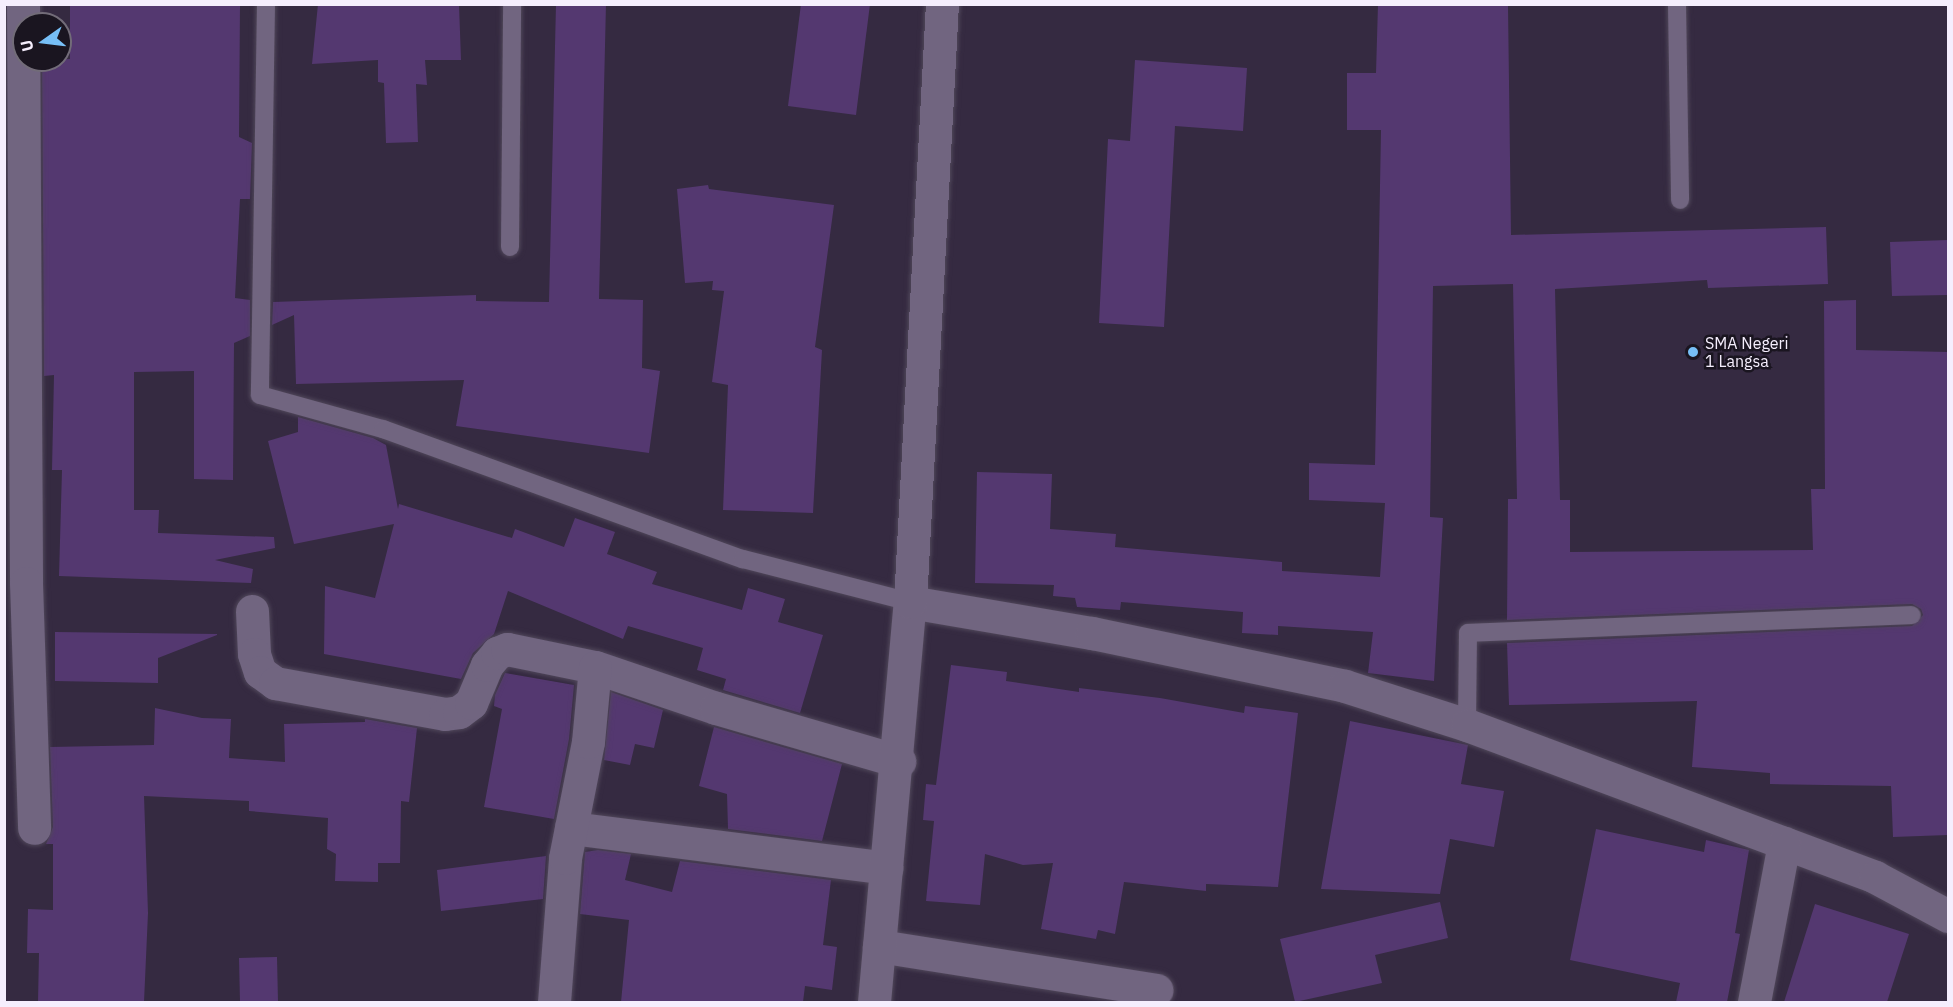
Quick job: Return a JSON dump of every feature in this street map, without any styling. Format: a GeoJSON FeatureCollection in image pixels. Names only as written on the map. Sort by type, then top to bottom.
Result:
{"type":"FeatureCollection","features":[{"type":"Feature","properties":{"kind":"street"},"geometry":{"type":"LineString","coordinates":[[23,4],[27,606],[34,828]]}},
{"type":"Feature","properties":{"kind":"street"},"geometry":{"type":"LineString","coordinates":[[874,1002],[886,868],[899,761],[910,602],[942,4]]}},
{"type":"Feature","properties":{"kind":"street"},"geometry":{"type":"LineString","coordinates":[[910,602],[1289,674],[1345,687],[1467,725],[1875,877],[1948,916]]}},
{"type":"Feature","properties":{"kind":"street"},"geometry":{"type":"LineString","coordinates":[[252,611],[254,654],[260,672],[275,683],[445,714],[459,712],[471,703],[487,665],[497,653],[507,649],[595,667],[716,708],[899,761]]}},
{"type":"Feature","properties":{"kind":"street"},"geometry":{"type":"LineString","coordinates":[[554,1002],[557,934],[571,828],[588,742],[595,667]]}},
{"type":"Feature","properties":{"kind":"street"},"geometry":{"type":"LineString","coordinates":[[571,828],[886,868]]}},
{"type":"Feature","properties":{"kind":"street"},"geometry":{"type":"LineString","coordinates":[[1754,1002],[1784,843]]}},
{"type":"Feature","properties":{"kind":"street"},"geometry":{"type":"LineString","coordinates":[[879,946],[1157,990]]}},
{"type":"Feature","properties":{"kind":"lane"},"geometry":{"type":"LineString","coordinates":[[266,4],[260,395],[383,429],[743,559],[910,602]]}},
{"type":"Feature","properties":{"kind":"lane"},"geometry":{"type":"LineString","coordinates":[[510,247],[512,4]]}},
{"type":"Feature","properties":{"kind":"lane"},"geometry":{"type":"LineString","coordinates":[[1677,4],[1680,201]]}},
{"type":"Feature","properties":{"kind":"lane"},"geometry":{"type":"LineString","coordinates":[[1467,725],[1468,633],[1912,615]]}},
{"type":"Feature","properties":{"kind":"building"},"geometry":{"type":"Polygon","coordinates":[[[70,4],[240,4],[239,137],[252,143],[250,199],[240,199],[235,298],[250,300],[250,336],[234,343],[233,480],[194,479],[194,371],[134,372],[134,510],[159,510],[158,533],[274,537],[275,548],[215,560],[253,569],[251,583],[59,576],[62,470],[52,470],[54,375],[44,376],[42,72],[72,72],[72,12],[70,12],[70,4]]]}},
{"type":"Feature","properties":{"kind":"building"},"geometry":{"type":"Polygon","coordinates":[[[318,4],[459,4],[461,60],[425,60],[427,85],[416,84],[418,142],[386,143],[384,83],[378,82],[378,60],[312,64],[318,4]]]}},
{"type":"Feature","properties":{"kind":"building"},"geometry":{"type":"Polygon","coordinates":[[[556,4],[606,4],[599,299],[643,300],[642,368],[660,371],[649,453],[456,426],[464,380],[296,384],[294,315],[272,325],[273,302],[476,295],[476,301],[549,302],[556,4]]]}},
{"type":"Feature","properties":{"kind":"building"},"geometry":{"type":"Polygon","coordinates":[[[801,4],[870,4],[856,115],[788,106],[801,4]]]}},
{"type":"Feature","properties":{"kind":"building"},"geometry":{"type":"Polygon","coordinates":[[[1378,4],[1508,6],[1511,235],[1826,227],[1828,284],[1708,288],[1707,280],[1555,289],[1560,500],[1570,500],[1570,552],[1813,550],[1811,489],[1825,489],[1824,301],[1856,300],[1856,350],[1948,352],[1948,835],[1893,837],[1891,786],[1770,784],[1770,773],[1692,767],[1697,701],[1509,705],[1507,643],[1912,626],[1923,615],[1921,609],[1912,604],[1507,620],[1508,499],[1517,499],[1513,284],[1433,286],[1430,517],[1443,518],[1434,681],[1368,673],[1373,632],[1278,626],[1278,635],[1242,633],[1243,612],[1121,602],[1120,610],[1077,607],[1075,598],[1053,596],[1054,585],[975,583],[977,472],[1052,474],[1050,529],[1116,534],[1115,547],[1282,562],[1282,571],[1380,577],[1385,503],[1309,500],[1309,463],[1375,465],[1381,130],[1347,130],[1347,73],[1376,73],[1378,4]]]}},
{"type":"Feature","properties":{"kind":"building"},"geometry":{"type":"Polygon","coordinates":[[[1135,60],[1247,68],[1243,131],[1175,126],[1164,327],[1099,323],[1108,139],[1130,141],[1135,60]]]}},
{"type":"Feature","properties":{"kind":"building"},"geometry":{"type":"Polygon","coordinates":[[[708,185],[709,189],[834,205],[815,347],[822,350],[813,513],[723,510],[728,385],[712,382],[724,291],[712,290],[713,281],[685,283],[677,189],[708,185]]]}},
{"type":"Feature","properties":{"kind":"building"},"geometry":{"type":"Polygon","coordinates":[[[1948,240],[1948,295],[1892,296],[1890,242],[1948,240]]]}},
{"type":"Feature","properties":{"kind":"building"},"geometry":{"type":"Polygon","coordinates":[[[298,417],[373,438],[386,445],[398,509],[399,504],[512,538],[515,529],[564,547],[575,518],[615,532],[607,554],[657,572],[652,584],[742,610],[748,588],[785,599],[778,622],[823,635],[800,713],[723,690],[726,679],[697,670],[703,648],[628,626],[623,639],[508,591],[494,634],[473,653],[461,679],[324,654],[325,586],[375,598],[394,524],[294,544],[268,441],[298,432],[298,417]]]}},
{"type":"Feature","properties":{"kind":"building"},"geometry":{"type":"Polygon","coordinates":[[[55,632],[217,635],[158,658],[158,683],[55,681],[55,632]]]}},
{"type":"Feature","properties":{"kind":"building"},"geometry":{"type":"Polygon","coordinates":[[[951,665],[1007,672],[1006,681],[1079,692],[1079,688],[1160,698],[1244,713],[1245,706],[1298,713],[1278,887],[1206,884],[1206,891],[1124,882],[1115,934],[1098,930],[1096,939],[1041,929],[1053,863],[1023,865],[985,854],[980,905],[926,901],[934,821],[923,820],[926,784],[936,785],[951,665]]]}},
{"type":"Feature","properties":{"kind":"building"},"geometry":{"type":"Polygon","coordinates":[[[505,673],[574,685],[569,739],[554,819],[484,807],[502,709],[494,706],[495,695],[505,673]]]}},
{"type":"Feature","properties":{"kind":"building"},"geometry":{"type":"Polygon","coordinates":[[[611,692],[663,710],[654,748],[635,744],[630,765],[604,760],[611,692]]]}},
{"type":"Feature","properties":{"kind":"building"},"geometry":{"type":"Polygon","coordinates":[[[155,708],[202,718],[231,719],[229,758],[285,762],[284,724],[365,722],[365,719],[417,728],[409,802],[401,801],[400,863],[378,863],[378,882],[335,881],[336,854],[327,849],[328,818],[249,811],[249,801],[144,796],[148,913],[144,1002],[38,1002],[39,953],[27,953],[28,909],[53,910],[53,844],[46,844],[53,827],[50,747],[154,745],[155,708]]]}},
{"type":"Feature","properties":{"kind":"building"},"geometry":{"type":"Polygon","coordinates":[[[1350,721],[1468,745],[1461,784],[1504,791],[1494,847],[1450,839],[1440,894],[1321,889],[1350,721]]]}},
{"type":"Feature","properties":{"kind":"building"},"geometry":{"type":"Polygon","coordinates":[[[714,727],[842,764],[822,841],[728,829],[727,794],[699,786],[714,727]]]}},
{"type":"Feature","properties":{"kind":"building"},"geometry":{"type":"Polygon","coordinates":[[[1596,829],[1704,852],[1706,840],[1749,850],[1735,933],[1740,934],[1727,1002],[1676,1002],[1680,983],[1570,960],[1596,829]]]}},
{"type":"Feature","properties":{"kind":"building"},"geometry":{"type":"Polygon","coordinates":[[[598,850],[631,854],[625,880],[672,892],[680,861],[831,880],[823,945],[837,947],[832,990],[805,986],[803,1002],[621,1002],[629,920],[580,914],[585,852],[598,850]]]}},
{"type":"Feature","properties":{"kind":"building"},"geometry":{"type":"Polygon","coordinates":[[[546,856],[543,899],[441,911],[437,870],[546,856]]]}},
{"type":"Feature","properties":{"kind":"building"},"geometry":{"type":"Polygon","coordinates":[[[1440,902],[1448,938],[1375,955],[1382,983],[1295,1002],[1280,939],[1440,902]]]}},
{"type":"Feature","properties":{"kind":"building"},"geometry":{"type":"Polygon","coordinates":[[[1815,904],[1909,934],[1887,1002],[1784,1002],[1815,904]]]}},
{"type":"Feature","properties":{"kind":"building"},"geometry":{"type":"Polygon","coordinates":[[[277,957],[278,1002],[240,1002],[239,958],[277,957]]]}},
{"type":"Feature","properties":{"kind":"place","name":"SMA Negeri 1 Langsa"},"geometry":{"type":"Point","coordinates":[1693,352]}}]}
